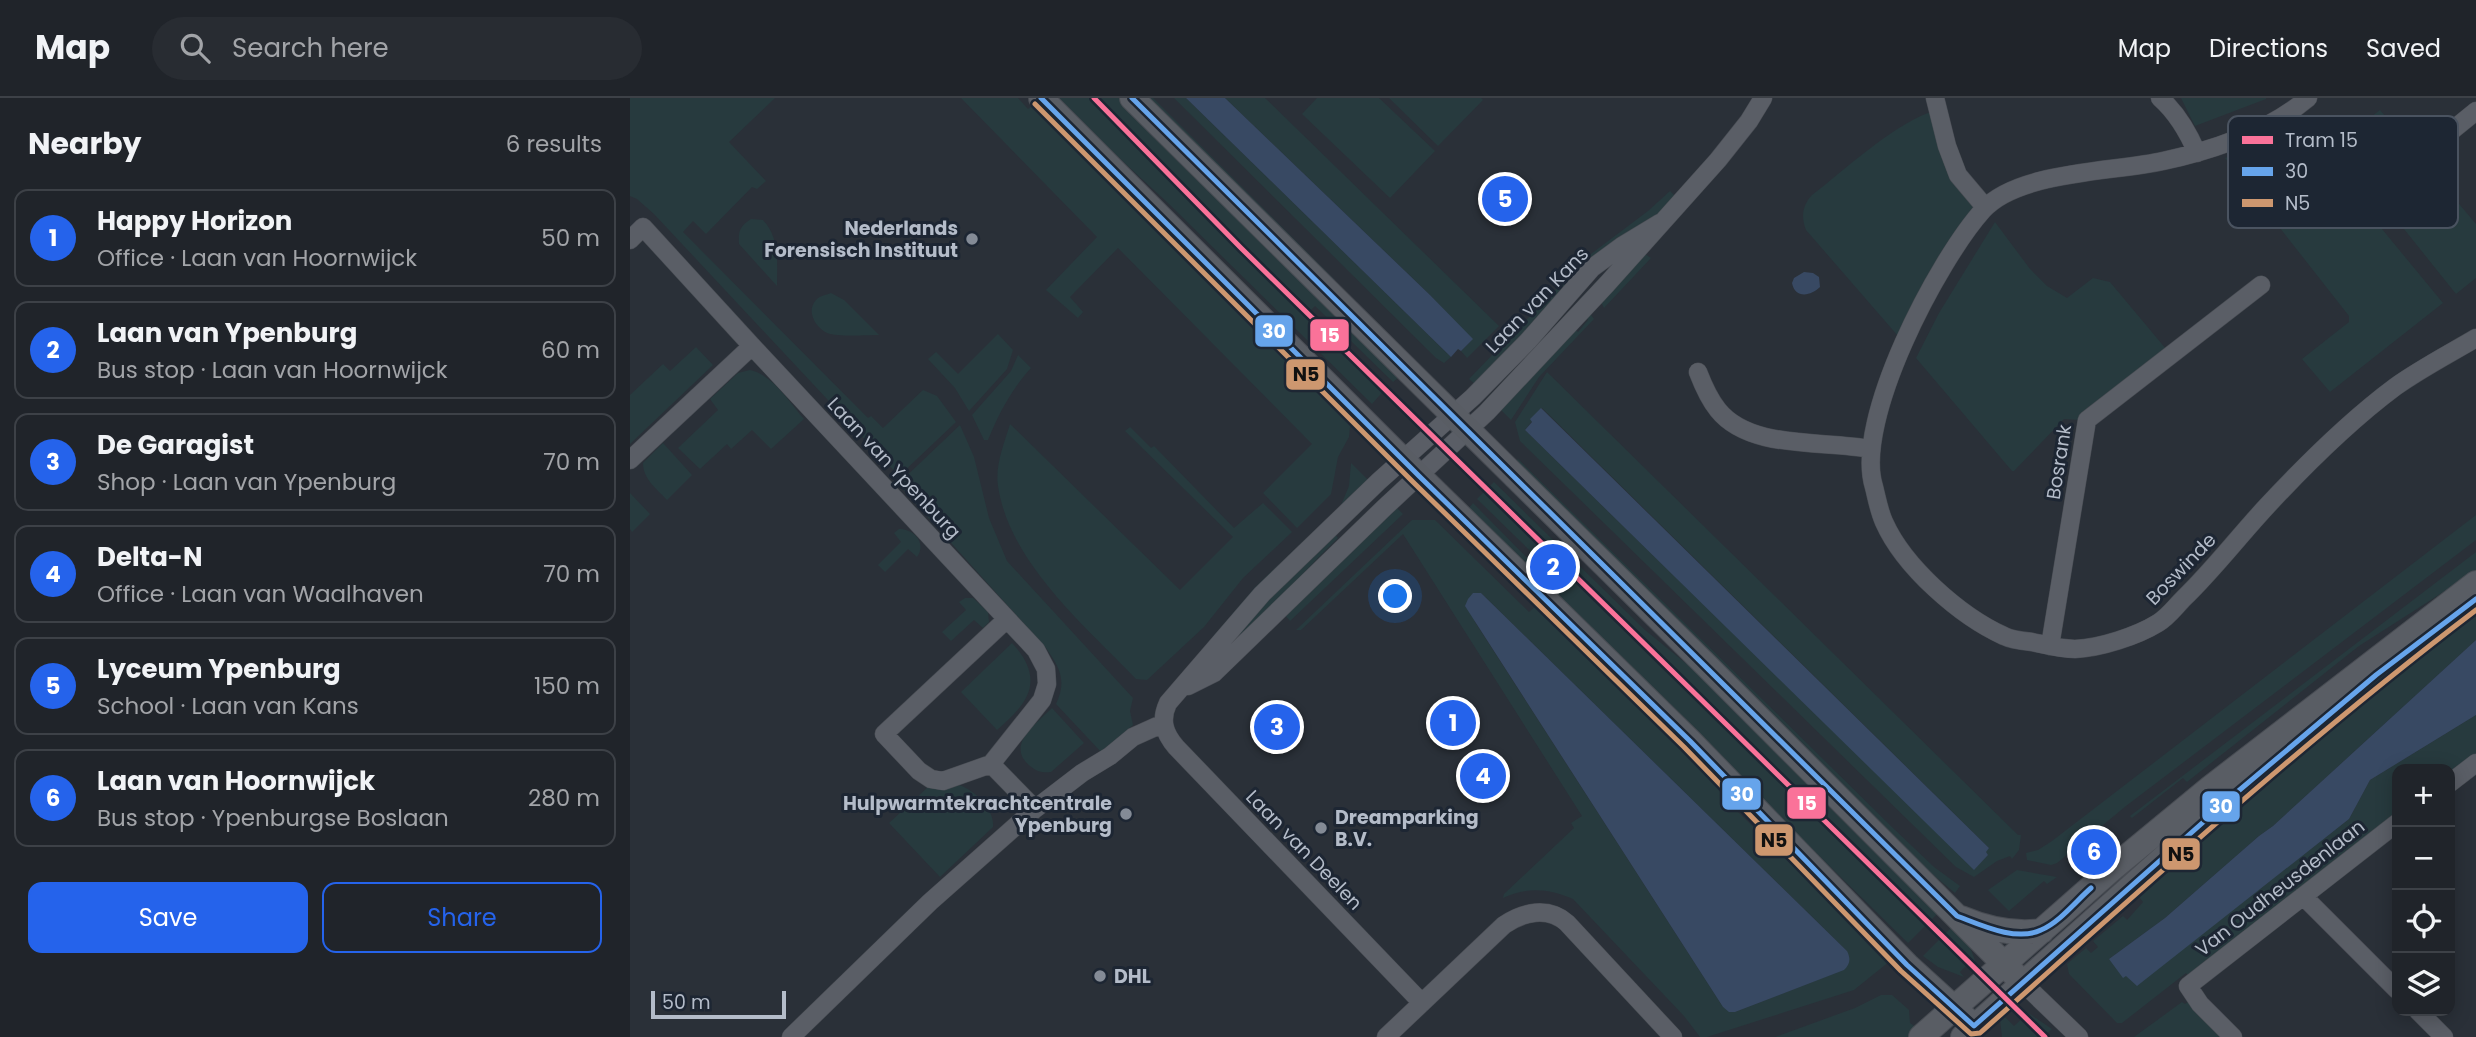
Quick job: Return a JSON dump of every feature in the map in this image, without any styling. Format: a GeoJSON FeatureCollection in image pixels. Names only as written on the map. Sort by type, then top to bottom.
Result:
{"type":"FeatureCollection","features":[{"type":"Feature","properties":{"kind":"main road"},"geometry":{"type":"LineString","coordinates":[[1041,98],[1411,468],[1690,741],[1907,965],[1954,1007],[1974,1033],[2023,983],[2246,784],[2376,675],[2476,598]]}},
{"type":"Feature","properties":{"kind":"main road"},"geometry":{"type":"LineString","coordinates":[[1132,98],[2023,983]]}},
{"type":"Feature","properties":{"kind":"main road"},"geometry":{"type":"LineString","coordinates":[[1921,1037],[2210,788],[2476,583]]}},
{"type":"Feature","properties":{"kind":"main road"},"geometry":{"type":"LineString","coordinates":[[1957,916],[1983,927],[2028,933],[2042,930]]}},
{"type":"Feature","properties":{"kind":"street","name":"Laan van Kans"},"geometry":{"type":"LineString","coordinates":[[1411,468],[1460,423],[1592,268],[1660,223],[1718,160],[1749,121],[1763,98]]}},
{"type":"Feature","properties":{"kind":"street"},"geometry":{"type":"LineString","coordinates":[[1936,98],[1947,146],[1958,175],[1985,207]]}},
{"type":"Feature","properties":{"kind":"street"},"geometry":{"type":"LineString","coordinates":[[2160,98],[2172,108],[2197,153]]}},
{"type":"Feature","properties":{"kind":"street","name":"Boswinde"},"geometry":{"type":"LineString","coordinates":[[2284,116],[2308,98]]}},
{"type":"Feature","properties":{"kind":"street"},"geometry":{"type":"LineString","coordinates":[[2458,126],[2476,111]]}},
{"type":"Feature","properties":{"kind":"street","name":"Boswinde"},"geometry":{"type":"LineString","coordinates":[[2228,141],[2197,153],[2160,162],[2062,176],[2006,193],[1985,207],[1953,251],[1919,313],[1883,390],[1870,449],[1870,476],[1884,522],[1899,547],[1920,573],[1969,615],[2006,638],[2076,649],[2120,640],[2160,622],[2204,578],[2265,507],[2331,440],[2396,387],[2476,338]]}},
{"type":"Feature","properties":{"kind":"street","name":"Laan van Ypenburg"},"geometry":{"type":"LineString","coordinates":[[630,240],[643,227],[1042,659],[1047,684],[1042,700],[991,764]]}},
{"type":"Feature","properties":{"kind":"street","name":"Bosrank"},"geometry":{"type":"LineString","coordinates":[[2050,646],[2087,419],[2261,285]]}},
{"type":"Feature","properties":{"kind":"street"},"geometry":{"type":"LineString","coordinates":[[630,460],[752,346]]}},
{"type":"Feature","properties":{"kind":"street"},"geometry":{"type":"LineString","coordinates":[[1698,372],[1718,411],[1735,426],[1754,436],[1870,449]]}},
{"type":"Feature","properties":{"kind":"street"},"geometry":{"type":"LineString","coordinates":[[791,1037],[930,902],[1035,809],[1133,737],[1164,723],[1164,712],[1168,703],[1182,689],[1214,673],[1411,468]]}},
{"type":"Feature","properties":{"kind":"street"},"geometry":{"type":"LineString","coordinates":[[1007,619],[884,734],[919,771],[931,779],[943,781],[991,764],[1035,809]]}},
{"type":"Feature","properties":{"kind":"street","name":"Laan van Deelen"},"geometry":{"type":"LineString","coordinates":[[1164,723],[1167,737],[1176,747],[1422,1003]]}},
{"type":"Feature","properties":{"kind":"street"},"geometry":{"type":"LineString","coordinates":[[2455,779],[2476,762]]}},
{"type":"Feature","properties":{"kind":"street","name":"Van Oudheusdenlaan"},"geometry":{"type":"LineString","coordinates":[[2233,1037],[2200,1004],[2188,986],[2392,827]]}},
{"type":"Feature","properties":{"kind":"street"},"geometry":{"type":"LineString","coordinates":[[2303,896],[2392,985]]}},
{"type":"Feature","properties":{"kind":"street"},"geometry":{"type":"LineString","coordinates":[[1386,1037],[1504,925],[1525,914],[1538,912],[1560,917],[1567,923],[1673,1037]]}},
{"type":"Feature","properties":{"kind":"street"},"geometry":{"type":"LineString","coordinates":[[2023,983],[2079,1037]]}},
{"type":"Feature","properties":{"kind":"street"},"geometry":{"type":"LineString","coordinates":[[2423,1016],[2444,1037]]}},
{"type":"Feature","properties":{"kind":"green space"},"geometry":{"type":"Polygon","coordinates":[[[630,98],[775,98],[729,142],[766,181],[757,189],[752,187],[706,234],[693,221],[683,232],[868,418],[871,416],[883,428],[923,390],[937,396],[956,422],[899,476],[654,214],[630,196],[630,98]]]}},
{"type":"Feature","properties":{"kind":"green space"},"geometry":{"type":"Polygon","coordinates":[[[961,98],[1018,98],[1028,109],[1036,103],[1354,423],[1338,457],[1331,494],[1297,528],[1263,493],[1312,444],[1118,248],[1070,297],[1083,312],[1078,318],[1046,290],[1097,237],[961,98]]]}},
{"type":"Feature","properties":{"kind":"green space"},"geometry":{"type":"Polygon","coordinates":[[[1054,98],[1119,98],[1399,377],[1393,382],[1315,306],[1310,311],[1387,387],[1372,404],[1168,203],[1054,98]]]}},
{"type":"Feature","properties":{"kind":"green space"},"geometry":{"type":"Polygon","coordinates":[[[1144,98],[1153,98],[1335,280],[1330,285],[1144,98]]]}},
{"type":"Feature","properties":{"kind":"green space"},"geometry":{"type":"Polygon","coordinates":[[[1174,98],[1186,98],[1451,357],[1444,363],[1436,358],[1174,98]]]}},
{"type":"Feature","properties":{"kind":"green space"},"geometry":{"type":"Polygon","coordinates":[[[1225,98],[1265,98],[1499,326],[1467,358],[1461,351],[1472,340],[1430,295],[1225,98]]]}},
{"type":"Feature","properties":{"kind":"green space"},"geometry":{"type":"Polygon","coordinates":[[[1317,98],[1379,98],[1435,151],[1390,198],[1302,114],[1317,98]]]}},
{"type":"Feature","properties":{"kind":"green space"},"geometry":{"type":"Polygon","coordinates":[[[1389,98],[1481,98],[1483,100],[1438,146],[1389,98]]]}},
{"type":"Feature","properties":{"kind":"green space"},"geometry":{"type":"Polygon","coordinates":[[[2181,98],[2266,98],[2266,99],[2195,126],[2181,98]]]}},
{"type":"Feature","properties":{"kind":"green space"},"geometry":{"type":"Polygon","coordinates":[[[2380,110],[2385,116],[2372,116],[2380,110]]]}},
{"type":"Feature","properties":{"kind":"green space"},"geometry":{"type":"Polygon","coordinates":[[[1928,113],[1940,113],[1968,199],[1974,207],[1955,235],[1898,336],[1806,230],[1803,212],[1812,195],[1868,150],[1898,128],[1928,113]]]}},
{"type":"Feature","properties":{"kind":"green space"},"geometry":{"type":"Polygon","coordinates":[[[1670,191],[1676,197],[1660,212],[1475,384],[1469,379],[1587,257],[1670,191]]]}},
{"type":"Feature","properties":{"kind":"green space"},"geometry":{"type":"Polygon","coordinates":[[[2458,203],[2476,224],[2476,278],[2456,294],[2403,228],[2458,228],[2458,203]]]}},
{"type":"Feature","properties":{"kind":"green space"},"geometry":{"type":"Polygon","coordinates":[[[751,219],[763,220],[775,242],[777,286],[739,244],[740,229],[751,219]]]}},
{"type":"Feature","properties":{"kind":"green space"},"geometry":{"type":"Polygon","coordinates":[[[1995,222],[2030,269],[2047,286],[2067,298],[2093,278],[2110,282],[2166,349],[2081,420],[2064,419],[2014,471],[1916,358],[1939,313],[1995,222]]]}},
{"type":"Feature","properties":{"kind":"green space"},"geometry":{"type":"Polygon","coordinates":[[[2280,228],[2381,228],[2443,303],[2330,392],[2302,359],[2349,322],[2349,316],[2280,228]]]}},
{"type":"Feature","properties":{"kind":"green space"},"geometry":{"type":"Polygon","coordinates":[[[1645,254],[1651,258],[1604,308],[1601,302],[1645,254]]]}},
{"type":"Feature","properties":{"kind":"green space"},"geometry":{"type":"Polygon","coordinates":[[[831,293],[844,300],[879,335],[838,335],[823,330],[813,318],[813,304],[817,299],[831,293]]]}},
{"type":"Feature","properties":{"kind":"green space"},"geometry":{"type":"Polygon","coordinates":[[[1591,315],[1594,319],[1539,377],[1511,420],[1499,408],[1573,328],[1578,332],[1588,320],[1585,316],[1591,315]]]}},
{"type":"Feature","properties":{"kind":"green space"},"geometry":{"type":"Polygon","coordinates":[[[998,334],[1013,350],[1007,369],[969,411],[955,388],[928,359],[936,352],[958,374],[998,334]]]}},
{"type":"Feature","properties":{"kind":"green space"},"geometry":{"type":"Polygon","coordinates":[[[696,347],[713,365],[630,444],[630,395],[663,364],[670,371],[696,347]]]}},
{"type":"Feature","properties":{"kind":"green space"},"geometry":{"type":"Polygon","coordinates":[[[1018,355],[1031,368],[1006,402],[988,440],[984,440],[972,415],[1011,371],[1018,355]]]}},
{"type":"Feature","properties":{"kind":"green space"},"geometry":{"type":"Polygon","coordinates":[[[750,370],[773,383],[804,419],[771,449],[752,430],[731,449],[727,444],[700,469],[678,448],[718,410],[710,399],[738,373],[750,370]]]}},
{"type":"Feature","properties":{"kind":"green space"},"geometry":{"type":"Polygon","coordinates":[[[1547,372],[2021,835],[2019,850],[2012,859],[2010,856],[1997,861],[1974,877],[1956,867],[1520,441],[1515,422],[1547,372]],[[1542,408],[1525,430],[1974,869],[1988,855],[1985,852],[1989,848],[1542,408]]]}},
{"type":"Feature","properties":{"kind":"green space"},"geometry":{"type":"Polygon","coordinates":[[[1010,424],[1180,590],[1233,537],[1125,431],[1130,427],[1151,448],[1154,446],[1234,528],[1263,503],[1292,532],[1243,578],[1204,627],[1147,680],[1136,679],[1052,591],[1017,541],[1005,514],[997,478],[1010,424]]]}},
{"type":"Feature","properties":{"kind":"green space"},"geometry":{"type":"Polygon","coordinates":[[[960,425],[974,457],[989,518],[1007,561],[1133,698],[1130,711],[1133,725],[1102,753],[1056,704],[1061,688],[1060,675],[1046,648],[898,484],[960,425]]]}},
{"type":"Feature","properties":{"kind":"green space"},"geometry":{"type":"Polygon","coordinates":[[[663,443],[692,475],[667,500],[648,479],[643,463],[663,443]]]}},
{"type":"Feature","properties":{"kind":"green space"},"geometry":{"type":"Polygon","coordinates":[[[1518,459],[1894,829],[1934,867],[1960,886],[1955,893],[1931,873],[1512,464],[1518,459]]]}},
{"type":"Feature","properties":{"kind":"green space"},"geometry":{"type":"Polygon","coordinates":[[[1351,463],[1369,481],[1208,650],[1205,646],[1255,587],[1341,505],[1349,486],[1351,463]]]}},
{"type":"Feature","properties":{"kind":"green space"},"geometry":{"type":"Polygon","coordinates":[[[1494,482],[1645,630],[1721,692],[1942,909],[1908,943],[1478,521],[1468,509],[1473,503],[1555,586],[1561,581],[1477,499],[1494,482]]]}},
{"type":"Feature","properties":{"kind":"green space"},"geometry":{"type":"Polygon","coordinates":[[[630,493],[650,514],[632,532],[630,529],[630,493]]]}},
{"type":"Feature","properties":{"kind":"green space"},"geometry":{"type":"Polygon","coordinates":[[[1397,508],[1403,514],[1290,621],[1284,614],[1397,508]]]}},
{"type":"Feature","properties":{"kind":"green space"},"geometry":{"type":"Polygon","coordinates":[[[2476,515],[2476,540],[2126,806],[2057,863],[2051,865],[2027,860],[2026,853],[2038,850],[2052,841],[2476,515]]]}},
{"type":"Feature","properties":{"kind":"green space"},"geometry":{"type":"Polygon","coordinates":[[[1412,520],[1435,520],[1529,612],[1538,604],[1674,738],[1736,810],[1890,961],[1854,990],[1700,1037],[1684,1016],[1573,899],[1538,890],[1503,898],[1504,894],[1574,828],[1571,823],[1582,816],[1403,534],[1301,630],[1296,630],[1412,520]],[[1473,593],[1475,622],[1723,1007],[1735,1012],[1843,970],[1847,951],[1481,593],[1473,593]]]}},
{"type":"Feature","properties":{"kind":"green space"},"geometry":{"type":"Polygon","coordinates":[[[899,529],[914,534],[920,542],[920,552],[917,557],[908,549],[885,572],[878,565],[901,542],[894,533],[899,529]]]}},
{"type":"Feature","properties":{"kind":"green space"},"geometry":{"type":"Polygon","coordinates":[[[1334,533],[1338,538],[1218,661],[1252,612],[1334,533]]]}},
{"type":"Feature","properties":{"kind":"green space"},"geometry":{"type":"Polygon","coordinates":[[[2476,552],[2476,571],[2359,646],[2187,782],[2183,778],[2132,818],[2130,816],[2476,552]]]}},
{"type":"Feature","properties":{"kind":"green space"},"geometry":{"type":"Polygon","coordinates":[[[965,598],[973,598],[988,612],[989,622],[983,628],[974,620],[951,641],[942,632],[966,610],[959,602],[965,598]]]}},
{"type":"Feature","properties":{"kind":"green space"},"geometry":{"type":"Polygon","coordinates":[[[2476,603],[2476,640],[2273,826],[2165,918],[2109,959],[2137,985],[2349,819],[2370,780],[2392,767],[2392,820],[2189,976],[2186,973],[2122,1023],[2117,1023],[2069,974],[2067,964],[2086,948],[2091,953],[2098,947],[2093,941],[2123,916],[2127,920],[2143,902],[2139,897],[2180,851],[2354,697],[2476,603]]]}},
{"type":"Feature","properties":{"kind":"green space"},"geometry":{"type":"Polygon","coordinates":[[[1012,643],[1028,668],[1029,690],[1018,710],[997,730],[961,692],[1012,643]]]}},
{"type":"Feature","properties":{"kind":"green space"},"geometry":{"type":"Polygon","coordinates":[[[1052,708],[1084,743],[1051,772],[1043,772],[1033,768],[1023,758],[1021,750],[1031,728],[1052,708]]]}},
{"type":"Feature","properties":{"kind":"green space"},"geometry":{"type":"Polygon","coordinates":[[[2476,715],[2476,755],[2455,771],[2455,764],[2396,764],[2476,715]]]}},
{"type":"Feature","properties":{"kind":"green space"},"geometry":{"type":"Polygon","coordinates":[[[959,785],[983,801],[991,814],[993,827],[940,877],[889,823],[928,787],[943,790],[959,785]]]}},
{"type":"Feature","properties":{"kind":"green space"},"geometry":{"type":"Polygon","coordinates":[[[2017,870],[2057,877],[2047,884],[2044,881],[2009,911],[1988,890],[2017,870]]]}},
{"type":"Feature","properties":{"kind":"green space"},"geometry":{"type":"Polygon","coordinates":[[[1955,924],[1968,942],[1976,963],[1972,960],[1960,972],[1964,977],[1938,967],[1923,956],[1955,924]]]}},
{"type":"Feature","properties":{"kind":"green space"},"geometry":{"type":"Polygon","coordinates":[[[1881,995],[1892,995],[1909,1010],[1910,1023],[1917,1028],[1908,1037],[1775,1037],[1855,1008],[1881,995]]]}},
{"type":"Feature","properties":{"kind":"green space"},"geometry":{"type":"Polygon","coordinates":[[[2182,1002],[2188,1002],[2224,1037],[2134,1037],[2182,1002]]]}},
{"type":"Feature","properties":{"kind":"green space"},"geometry":{"type":"Polygon","coordinates":[[[2024,1010],[2052,1029],[2043,1037],[2002,1037],[1999,1011],[2014,1026],[2027,1014],[2024,1010]]]}},
{"type":"Feature","properties":{"kind":"water"},"geometry":{"type":"Polygon","coordinates":[[[1186,98],[1225,98],[1473,339],[1451,357],[1186,98]]]}},
{"type":"Feature","properties":{"kind":"water"},"geometry":{"type":"Polygon","coordinates":[[[1804,272],[1819,277],[1820,287],[1800,294],[1792,283],[1794,278],[1804,272]]]}},
{"type":"Feature","properties":{"kind":"water"},"geometry":{"type":"Polygon","coordinates":[[[1541,408],[1989,848],[1986,852],[1988,855],[1974,870],[1525,430],[1532,422],[1530,419],[1541,408]]]}},
{"type":"Feature","properties":{"kind":"water"},"geometry":{"type":"Polygon","coordinates":[[[1473,593],[1481,593],[1847,951],[1849,961],[1844,970],[1735,1012],[1729,1012],[1723,1007],[1465,606],[1473,593]]]}},
{"type":"Feature","properties":{"kind":"water"},"geometry":{"type":"Polygon","coordinates":[[[2476,640],[2476,715],[2392,764],[2370,780],[2349,819],[2137,986],[2126,976],[2123,978],[2109,959],[2165,918],[2273,826],[2476,640]]]}},
{"type":"Feature","properties":{"kind":"tram line","name":"15"},"geometry":{"type":"LineString","coordinates":[[1094,98],[1241,248],[2045,1037]]}},
{"type":"Feature","properties":{"kind":"transit line","name":"30"},"geometry":{"type":"LineString","coordinates":[[1041,98],[1419,476],[1690,741],[1907,965],[1974,1026],[2236,793],[2376,675],[2476,599]]}},
{"type":"Feature","properties":{"kind":"transit line","name":"30"},"geometry":{"type":"LineString","coordinates":[[1132,98],[1957,916],[1999,931],[2031,933],[2055,922],[2091,888]]}},
{"type":"Feature","properties":{"kind":"transit line","name":"N5"},"geometry":{"type":"LineString","coordinates":[[1035,104],[1413,482],[1684,747],[1901,971],[1971,1034],[1980,1033],[2163,870],[2348,711],[2476,610]]}},
{"type":"Feature","properties":{"kind":"place","name":"Lyceum Ypenburg"},"geometry":{"type":"Point","coordinates":[1505,199]}},
{"type":"Feature","properties":{"kind":"place","name":"Nederlands Forensisch Instituut"},"geometry":{"type":"Point","coordinates":[972,239]}},
{"type":"Feature","properties":{"kind":"place","name":"Laan van Ypenburg"},"geometry":{"type":"Point","coordinates":[1553,567]}},
{"type":"Feature","properties":{"kind":"place","name":"Happy Horizon"},"geometry":{"type":"Point","coordinates":[1453,723]}},
{"type":"Feature","properties":{"kind":"place","name":"De Garagist"},"geometry":{"type":"Point","coordinates":[1277,727]}},
{"type":"Feature","properties":{"kind":"place","name":"Delta-N"},"geometry":{"type":"Point","coordinates":[1483,776]}},
{"type":"Feature","properties":{"kind":"place","name":"Hulpwarmtekrachtcentrale Ypenburg"},"geometry":{"type":"Point","coordinates":[1126,814]}},
{"type":"Feature","properties":{"kind":"place","name":"Dreamparking B.V."},"geometry":{"type":"Point","coordinates":[1321,828]}},
{"type":"Feature","properties":{"kind":"place","name":"Laan van Hoornwijck"},"geometry":{"type":"Point","coordinates":[2094,852]}},
{"type":"Feature","properties":{"kind":"place","name":"DHL"},"geometry":{"type":"Point","coordinates":[1100,976]}}]}
